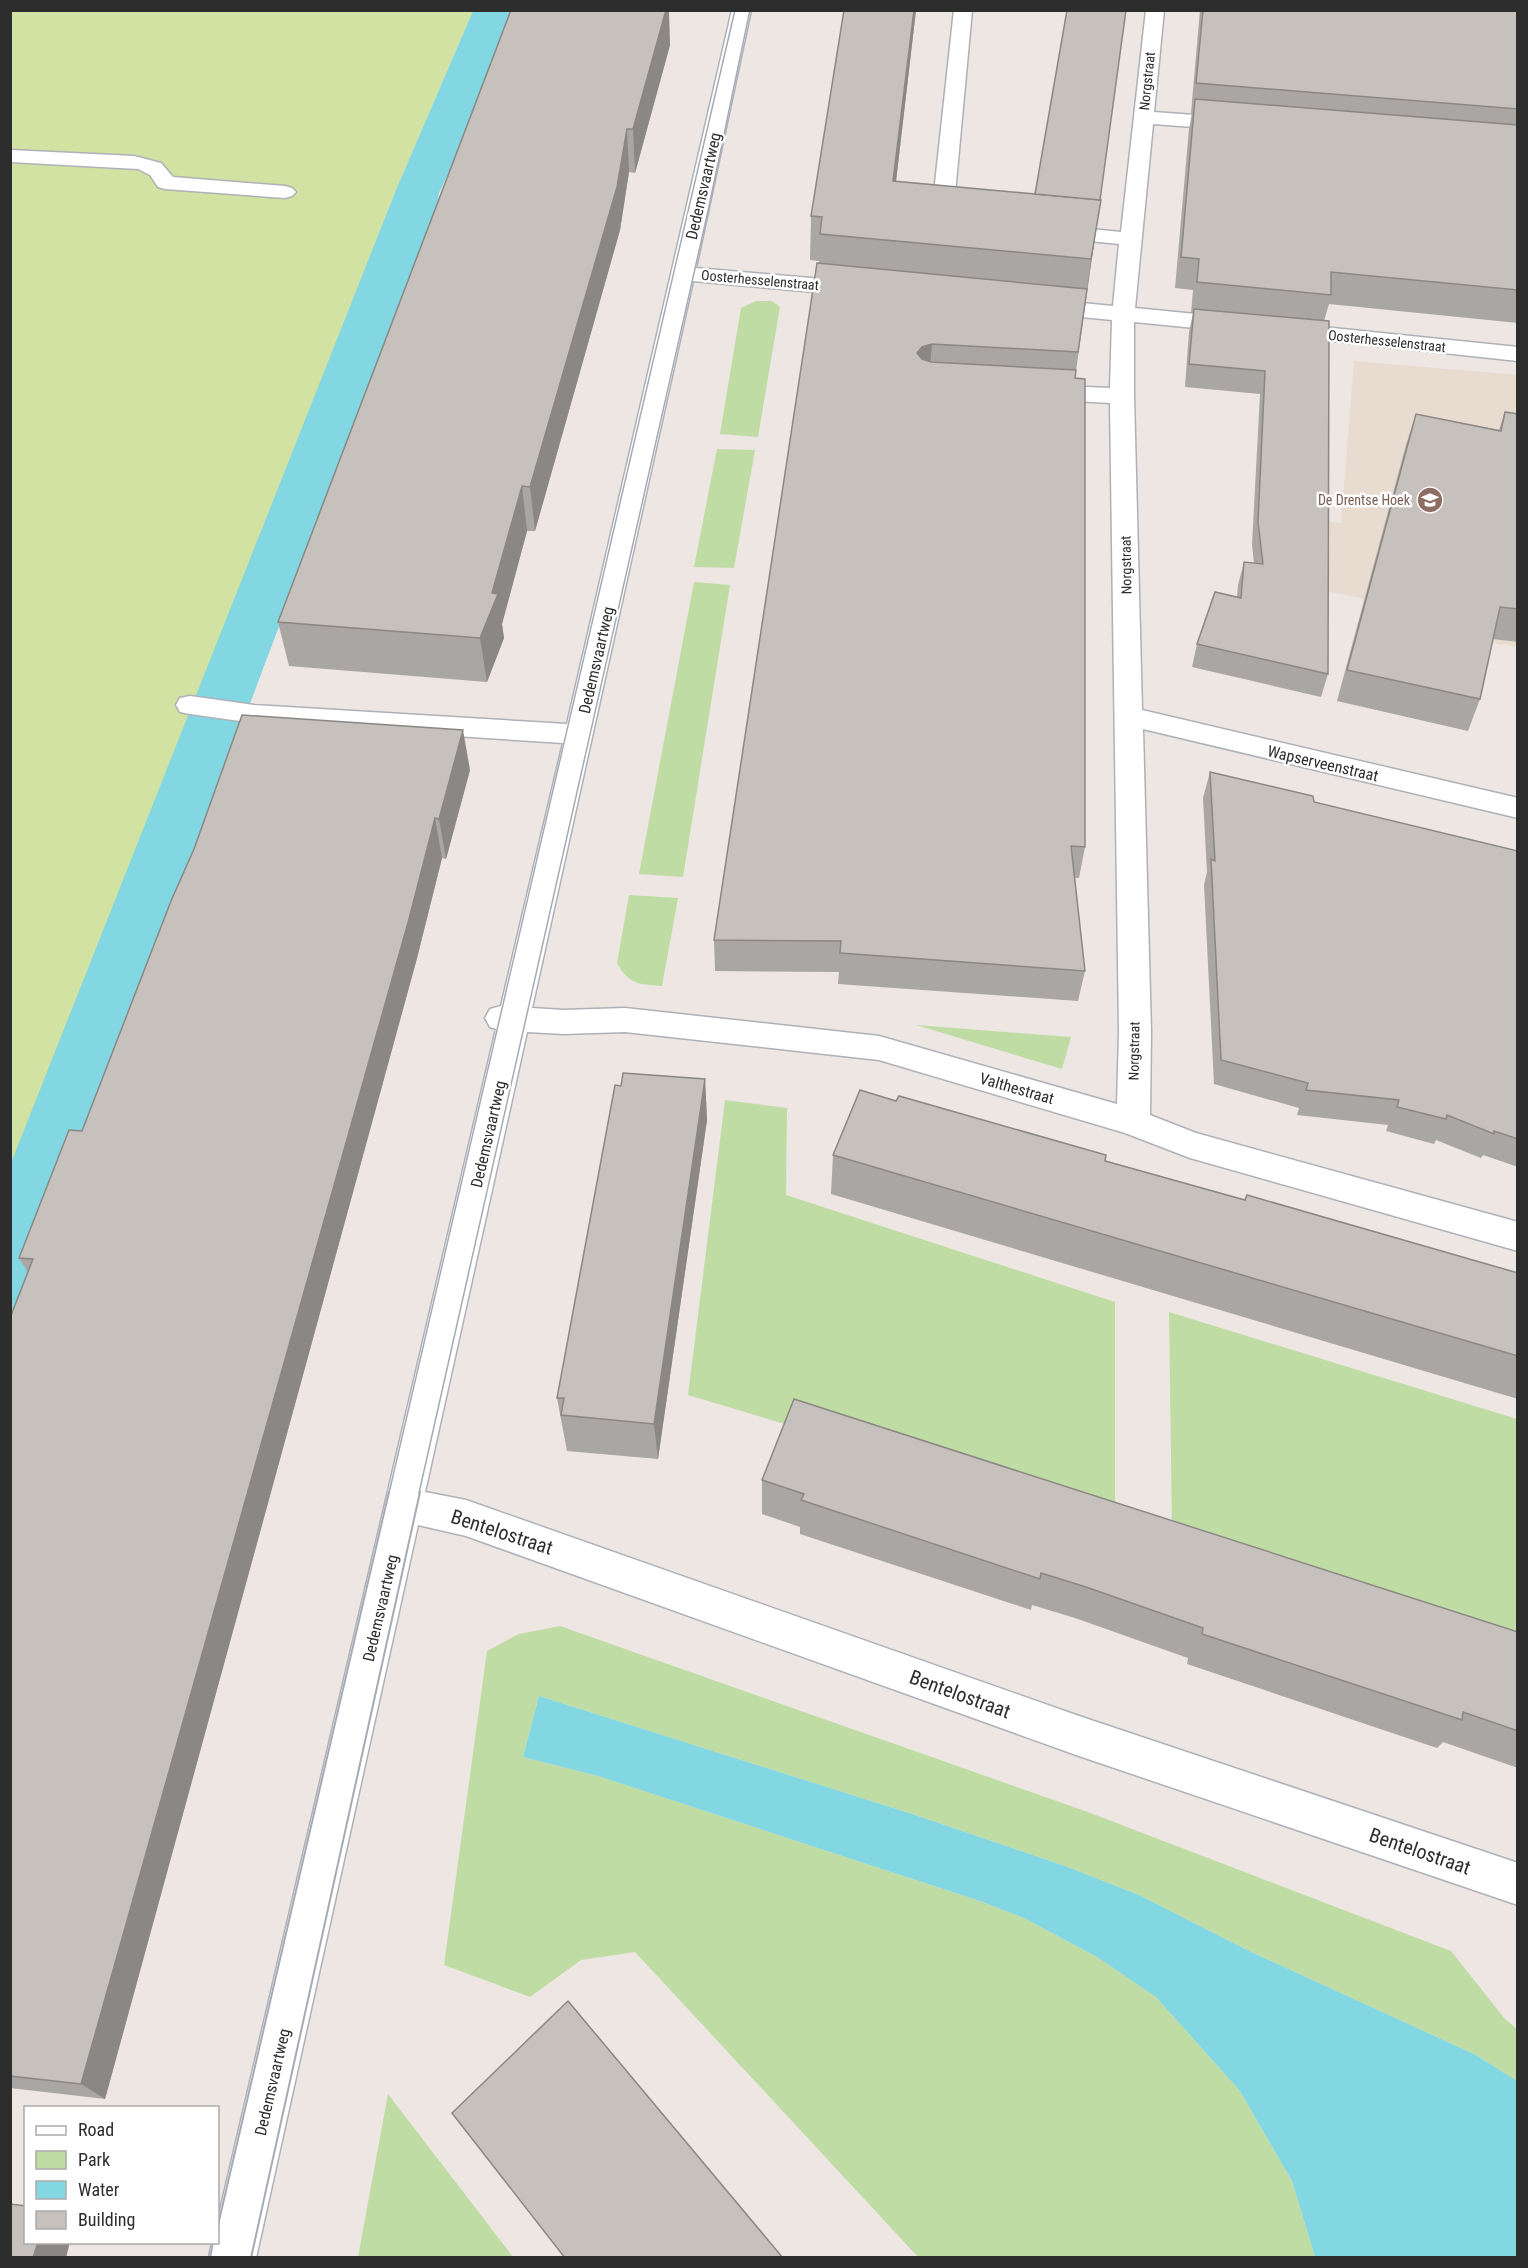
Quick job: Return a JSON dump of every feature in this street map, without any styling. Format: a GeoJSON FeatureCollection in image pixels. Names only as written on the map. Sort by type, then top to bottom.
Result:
{"type":"FeatureCollection","features":[{"type":"Feature","properties":{"kind":"street","name":"Dedemsvaartweg"},"geometry":{"type":"LineString","coordinates":[[232,2258],[404,1504],[508,1018],[580,734],[742,10]]}},
{"type":"Feature","properties":{"kind":"street"},"geometry":{"type":"LineString","coordinates":[[963,10],[942,220],[977,223]]}},
{"type":"Feature","properties":{"kind":"street","name":"Norgstraat"},"geometry":{"type":"LineString","coordinates":[[1132,1122],[1135,1032],[1122,396],[1123,314],[1155,10]]}},
{"type":"Feature","properties":{"kind":"street"},"geometry":{"type":"LineString","coordinates":[[1143,117],[1257,126]]}},
{"type":"Feature","properties":{"kind":"street"},"geometry":{"type":"LineString","coordinates":[[10,156],[134,162],[152,166],[162,174],[165,183],[285,192]]}},
{"type":"Feature","properties":{"kind":"street"},"geometry":{"type":"LineString","coordinates":[[1036,230],[1130,239]]}},
{"type":"Feature","properties":{"kind":"street","name":"Oosterhesselenstraat"},"geometry":{"type":"LineString","coordinates":[[682,273],[878,291]]}},
{"type":"Feature","properties":{"kind":"street","name":"Oosterhesselenstraat"},"geometry":{"type":"LineString","coordinates":[[1018,304],[1518,354]]}},
{"type":"Feature","properties":{"kind":"street"},"geometry":{"type":"LineString","coordinates":[[1017,390],[1122,396]]}},
{"type":"Feature","properties":{"kind":"street"},"geometry":{"type":"LineString","coordinates":[[190,705],[254,714],[580,734]]}},
{"type":"Feature","properties":{"kind":"street","name":"Wapserveenstraat"},"geometry":{"type":"LineString","coordinates":[[1130,717],[1518,808]]}},
{"type":"Feature","properties":{"kind":"street","name":"Valthestraat"},"geometry":{"type":"LineString","coordinates":[[508,1018],[564,1022],[625,1020],[879,1048],[1132,1122],[1190,1145],[1518,1237]]}},
{"type":"Feature","properties":{"kind":"street","name":"Bentelostraat"},"geometry":{"type":"LineString","coordinates":[[404,1504],[466,1518],[1079,1737],[1518,1884]]}},
{"type":"Feature","properties":{"kind":"shaded area","name":"De Drentse Hoek"},"geometry":{"type":"Polygon","coordinates":[[[1354,361],[1517,375],[1517,647],[1468,639],[1470,621],[1307,587],[1315,520],[1341,523],[1354,361]]]}},
{"type":"Feature","properties":{"kind":"green space"},"geometry":{"type":"Polygon","coordinates":[[[11,11],[473,11],[396,190],[11,1170],[11,11]]]}},
{"type":"Feature","properties":{"kind":"green space"},"geometry":{"type":"Polygon","coordinates":[[[756,301],[772,301],[780,307],[758,437],[720,434],[741,308],[756,301]]]}},
{"type":"Feature","properties":{"kind":"green space"},"geometry":{"type":"Polygon","coordinates":[[[717,449],[755,450],[734,568],[694,567],[717,449]]]}},
{"type":"Feature","properties":{"kind":"green space"},"geometry":{"type":"Polygon","coordinates":[[[694,582],[730,585],[683,877],[639,874],[694,582]]]}},
{"type":"Feature","properties":{"kind":"green space"},"geometry":{"type":"Polygon","coordinates":[[[629,895],[678,898],[662,986],[635,982],[626,976],[617,963],[629,895]]]}},
{"type":"Feature","properties":{"kind":"green space"},"geometry":{"type":"Polygon","coordinates":[[[916,1025],[1071,1037],[1062,1069],[916,1025]]]}},
{"type":"Feature","properties":{"kind":"green space"},"geometry":{"type":"Polygon","coordinates":[[[725,1100],[787,1108],[786,1195],[1115,1302],[1115,1523],[688,1395],[725,1100]]]}},
{"type":"Feature","properties":{"kind":"green space"},"geometry":{"type":"Polygon","coordinates":[[[1169,1312],[1517,1419],[1517,1645],[1172,1528],[1169,1312]]]}},
{"type":"Feature","properties":{"kind":"green space"},"geometry":{"type":"Polygon","coordinates":[[[560,1626],[1085,1811],[1451,1951],[1505,2019],[1517,2029],[1517,2081],[1476,2055],[1247,1950],[1139,1895],[1065,1866],[912,1814],[539,1696],[523,1757],[598,1776],[980,1901],[1026,1919],[1097,1957],[1156,1997],[1240,2091],[1292,2181],[1315,2257],[918,2257],[635,1952],[581,1960],[530,1997],[444,1965],[487,1651],[519,1634],[560,1626]]]}},
{"type":"Feature","properties":{"kind":"green space"},"geometry":{"type":"Polygon","coordinates":[[[388,2094],[513,2257],[358,2257],[388,2094]]]}},
{"type":"Feature","properties":{"kind":"water"},"geometry":{"type":"Polygon","coordinates":[[[473,11],[524,11],[439,193],[437,207],[124,1038],[11,1348],[11,1163],[396,190],[473,11]]]}},
{"type":"Feature","properties":{"kind":"water"},"geometry":{"type":"Polygon","coordinates":[[[539,1696],[912,1814],[1065,1866],[1139,1895],[1247,1950],[1476,2055],[1517,2081],[1517,2257],[1315,2257],[1292,2181],[1240,2091],[1156,1997],[1097,1957],[1026,1919],[980,1901],[598,1776],[523,1757],[539,1696]]]}},
{"type":"Feature","properties":{"kind":"building"},"geometry":{"type":"Polygon","coordinates":[[[511,10],[666,10],[633,129],[627,129],[617,187],[530,487],[522,486],[492,593],[498,594],[480,638],[278,622],[511,10]]]}},
{"type":"Feature","properties":{"kind":"building"},"geometry":{"type":"Polygon","coordinates":[[[844,10],[914,10],[893,181],[1101,200],[1091,259],[820,234],[822,217],[811,216],[844,10]]]}},
{"type":"Feature","properties":{"kind":"building"},"geometry":{"type":"Polygon","coordinates":[[[1067,10],[1126,10],[1100,200],[1035,194],[1067,10]]]}},
{"type":"Feature","properties":{"kind":"building"},"geometry":{"type":"Polygon","coordinates":[[[1203,10],[1518,10],[1518,109],[1196,83],[1203,10]]]}},
{"type":"Feature","properties":{"kind":"building"},"geometry":{"type":"Polygon","coordinates":[[[1195,99],[1518,125],[1518,290],[1331,272],[1331,295],[1197,282],[1199,259],[1181,257],[1195,99]]]}},
{"type":"Feature","properties":{"kind":"building"},"geometry":{"type":"Polygon","coordinates":[[[817,263],[1087,289],[1078,352],[932,344],[922,347],[917,353],[922,359],[931,362],[1076,370],[1075,378],[1085,379],[1085,847],[1071,846],[1085,971],[840,953],[841,941],[714,940],[817,263]]]}},
{"type":"Feature","properties":{"kind":"building"},"geometry":{"type":"Polygon","coordinates":[[[1194,309],[1329,321],[1328,674],[1197,644],[1215,592],[1241,598],[1244,562],[1263,564],[1258,522],[1265,371],[1189,364],[1194,309]]]}},
{"type":"Feature","properties":{"kind":"building"},"geometry":{"type":"Polygon","coordinates":[[[1505,412],[1518,414],[1518,609],[1500,607],[1480,699],[1347,670],[1416,414],[1501,431],[1505,412]]]}},
{"type":"Feature","properties":{"kind":"building"},"geometry":{"type":"Polygon","coordinates":[[[242,715],[463,730],[439,819],[435,818],[409,919],[81,2084],[10,2076],[10,1318],[33,1259],[19,1258],[69,1130],[82,1131],[171,901],[194,849],[242,715]]]}},
{"type":"Feature","properties":{"kind":"building"},"geometry":{"type":"Polygon","coordinates":[[[1210,772],[1313,796],[1314,802],[1518,851],[1518,1139],[1494,1131],[1494,1134],[1447,1115],[1446,1119],[1397,1107],[1399,1100],[1306,1090],[1308,1083],[1221,1060],[1211,859],[1215,861],[1210,772]]]}},
{"type":"Feature","properties":{"kind":"building"},"geometry":{"type":"Polygon","coordinates":[[[623,1073],[705,1079],[654,1424],[561,1415],[564,1398],[557,1398],[615,1085],[621,1086],[623,1073]]]}},
{"type":"Feature","properties":{"kind":"building"},"geometry":{"type":"Polygon","coordinates":[[[860,1090],[896,1101],[899,1096],[1106,1155],[1105,1161],[1245,1200],[1247,1195],[1518,1273],[1518,1356],[833,1155],[860,1090]]]}},
{"type":"Feature","properties":{"kind":"building"},"geometry":{"type":"Polygon","coordinates":[[[794,1399],[1518,1632],[1518,1731],[1463,1712],[1462,1720],[1202,1634],[1203,1628],[1086,1587],[1041,1573],[1040,1579],[801,1500],[804,1494],[762,1480],[794,1399]]]}},
{"type":"Feature","properties":{"kind":"building"},"geometry":{"type":"Polygon","coordinates":[[[568,2001],[783,2258],[565,2258],[452,2113],[568,2001]]]}},
{"type":"Feature","properties":{"kind":"building"},"geometry":{"type":"Polygon","coordinates":[[[10,2204],[24,2206],[24,2244],[37,2244],[33,2258],[10,2258],[10,2204]]]}},
{"type":"Feature","properties":{"kind":"tram line"},"geometry":{"type":"LineString","coordinates":[[389,1493],[735,10]]}},
{"type":"Feature","properties":{"kind":"tram line"},"geometry":{"type":"LineString","coordinates":[[419,1493],[708,211],[750,10]]}},
{"type":"Feature","properties":{"kind":"tram line"},"geometry":{"type":"LineString","coordinates":[[219,2221],[389,1492]]}},
{"type":"Feature","properties":{"kind":"tram line"},"geometry":{"type":"LineString","coordinates":[[251,2258],[420,1492]]}},
{"type":"Feature","properties":{"kind":"tram line"},"geometry":{"type":"LineString","coordinates":[[210,2258],[213,2244]]}},
{"type":"Feature","properties":{"kind":"place","name":"De Drentse Hoek"},"geometry":{"type":"Point","coordinates":[1430,500]}}]}
